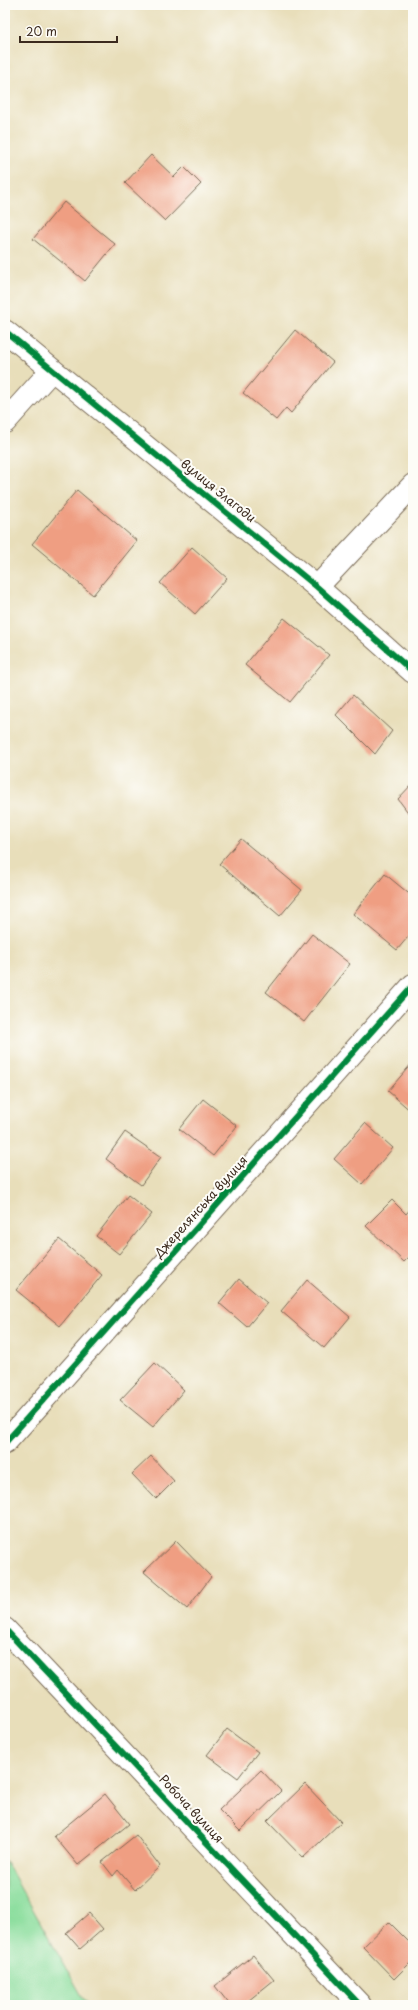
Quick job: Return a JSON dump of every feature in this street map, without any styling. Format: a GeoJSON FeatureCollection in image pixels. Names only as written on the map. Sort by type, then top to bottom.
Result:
{"type":"FeatureCollection","features":[{"type":"Feature","properties":{"kind":"street","name":"вулиця Злагоди"},"geometry":{"type":"LineString","coordinates":[[5,331],[317,587],[413,672]]}},
{"type":"Feature","properties":{"kind":"street"},"geometry":{"type":"LineString","coordinates":[[5,422],[52,370]]}},
{"type":"Feature","properties":{"kind":"street"},"geometry":{"type":"LineString","coordinates":[[317,587],[413,485]]}},
{"type":"Feature","properties":{"kind":"street","name":"Джерелянська вулиця"},"geometry":{"type":"LineString","coordinates":[[5,1443],[413,985]]}},
{"type":"Feature","properties":{"kind":"street","name":"Робоча вулиця"},"geometry":{"type":"LineString","coordinates":[[5,1629],[360,2005]]}},
{"type":"Feature","properties":{"kind":"green space"},"geometry":{"type":"Polygon","coordinates":[[[5,1860],[87,2005],[5,2005],[5,1860]]]}},
{"type":"Feature","properties":{"kind":"building"},"geometry":{"type":"Polygon","coordinates":[[[151,155],[174,177],[184,167],[201,184],[165,221],[125,183],[151,155]]]}},
{"type":"Feature","properties":{"kind":"building"},"geometry":{"type":"Polygon","coordinates":[[[64,202],[115,244],[85,281],[33,239],[64,202]]]}},
{"type":"Feature","properties":{"kind":"building"},"geometry":{"type":"Polygon","coordinates":[[[295,330],[333,362],[291,413],[286,408],[276,420],[243,393],[295,330]]]}},
{"type":"Feature","properties":{"kind":"building"},"geometry":{"type":"Polygon","coordinates":[[[77,490],[137,541],[93,595],[32,544],[77,490]]]}},
{"type":"Feature","properties":{"kind":"building"},"geometry":{"type":"Polygon","coordinates":[[[192,547],[227,578],[195,614],[160,583],[192,547]]]}},
{"type":"Feature","properties":{"kind":"building"},"geometry":{"type":"Polygon","coordinates":[[[284,618],[329,655],[290,702],[245,665],[284,618]]]}},
{"type":"Feature","properties":{"kind":"building"},"geometry":{"type":"Polygon","coordinates":[[[353,695],[392,731],[375,754],[336,715],[353,695]]]}},
{"type":"Feature","properties":{"kind":"building"},"geometry":{"type":"Polygon","coordinates":[[[413,783],[413,813],[410,815],[398,799],[413,783]]]}},
{"type":"Feature","properties":{"kind":"building"},"geometry":{"type":"Polygon","coordinates":[[[241,839],[302,890],[280,916],[219,864],[241,839]]]}},
{"type":"Feature","properties":{"kind":"building"},"geometry":{"type":"Polygon","coordinates":[[[385,874],[413,897],[413,931],[397,950],[353,914],[385,874]]]}},
{"type":"Feature","properties":{"kind":"building"},"geometry":{"type":"Polygon","coordinates":[[[312,934],[350,964],[304,1022],[266,992],[312,934]]]}},
{"type":"Feature","properties":{"kind":"building"},"geometry":{"type":"Polygon","coordinates":[[[413,1062],[413,1113],[388,1091],[413,1062]]]}},
{"type":"Feature","properties":{"kind":"building"},"geometry":{"type":"Polygon","coordinates":[[[203,1099],[237,1126],[213,1156],[179,1129],[203,1099]]]}},
{"type":"Feature","properties":{"kind":"building"},"geometry":{"type":"Polygon","coordinates":[[[365,1123],[393,1148],[362,1184],[334,1159],[365,1123]]]}},
{"type":"Feature","properties":{"kind":"building"},"geometry":{"type":"Polygon","coordinates":[[[125,1132],[161,1157],[141,1185],[106,1159],[125,1132]]]}},
{"type":"Feature","properties":{"kind":"building"},"geometry":{"type":"Polygon","coordinates":[[[128,1195],[152,1214],[119,1254],[96,1236],[128,1195]]]}},
{"type":"Feature","properties":{"kind":"building"},"geometry":{"type":"Polygon","coordinates":[[[392,1200],[406,1214],[413,1206],[413,1253],[404,1262],[366,1226],[392,1200]]]}},
{"type":"Feature","properties":{"kind":"building"},"geometry":{"type":"Polygon","coordinates":[[[59,1239],[102,1275],[60,1326],[16,1290],[59,1239]]]}},
{"type":"Feature","properties":{"kind":"building"},"geometry":{"type":"Polygon","coordinates":[[[239,1279],[267,1303],[247,1327],[219,1303],[239,1279]]]}},
{"type":"Feature","properties":{"kind":"building"},"geometry":{"type":"Polygon","coordinates":[[[307,1280],[350,1317],[324,1348],[281,1311],[307,1280]]]}},
{"type":"Feature","properties":{"kind":"building"},"geometry":{"type":"Polygon","coordinates":[[[155,1363],[184,1390],[153,1427],[120,1400],[155,1363]]]}},
{"type":"Feature","properties":{"kind":"building"},"geometry":{"type":"Polygon","coordinates":[[[151,1456],[174,1481],[156,1499],[132,1474],[151,1456]]]}},
{"type":"Feature","properties":{"kind":"building"},"geometry":{"type":"Polygon","coordinates":[[[176,1541],[211,1577],[187,1609],[144,1572],[176,1541]]]}},
{"type":"Feature","properties":{"kind":"building"},"geometry":{"type":"Polygon","coordinates":[[[227,1729],[258,1752],[238,1778],[207,1755],[227,1729]]]}},
{"type":"Feature","properties":{"kind":"building"},"geometry":{"type":"Polygon","coordinates":[[[261,1770],[281,1791],[240,1831],[219,1810],[261,1770]]]}},
{"type":"Feature","properties":{"kind":"building"},"geometry":{"type":"Polygon","coordinates":[[[305,1784],[341,1822],[303,1858],[267,1821],[305,1784]]]}},
{"type":"Feature","properties":{"kind":"building"},"geometry":{"type":"Polygon","coordinates":[[[105,1794],[129,1824],[78,1865],[54,1836],[105,1794]]]}},
{"type":"Feature","properties":{"kind":"building"},"geometry":{"type":"Polygon","coordinates":[[[136,1835],[160,1866],[135,1890],[118,1870],[113,1876],[102,1862],[136,1835]]]}},
{"type":"Feature","properties":{"kind":"building"},"geometry":{"type":"Polygon","coordinates":[[[89,1913],[103,1929],[80,1949],[66,1933],[89,1913]]]}},
{"type":"Feature","properties":{"kind":"building"},"geometry":{"type":"Polygon","coordinates":[[[389,1922],[413,1946],[413,1960],[394,1979],[363,1947],[389,1922]]]}},
{"type":"Feature","properties":{"kind":"building"},"geometry":{"type":"Polygon","coordinates":[[[253,1955],[274,1980],[243,2005],[230,2005],[215,1986],[253,1955]]]}},
{"type":"Feature","properties":{"kind":"cycle path"},"geometry":{"type":"LineString","coordinates":[[5,331],[317,587],[413,672]]}},
{"type":"Feature","properties":{"kind":"cycle path"},"geometry":{"type":"LineString","coordinates":[[5,1443],[413,985]]}},
{"type":"Feature","properties":{"kind":"cycle path"},"geometry":{"type":"LineString","coordinates":[[5,1629],[360,2005]]}}]}
